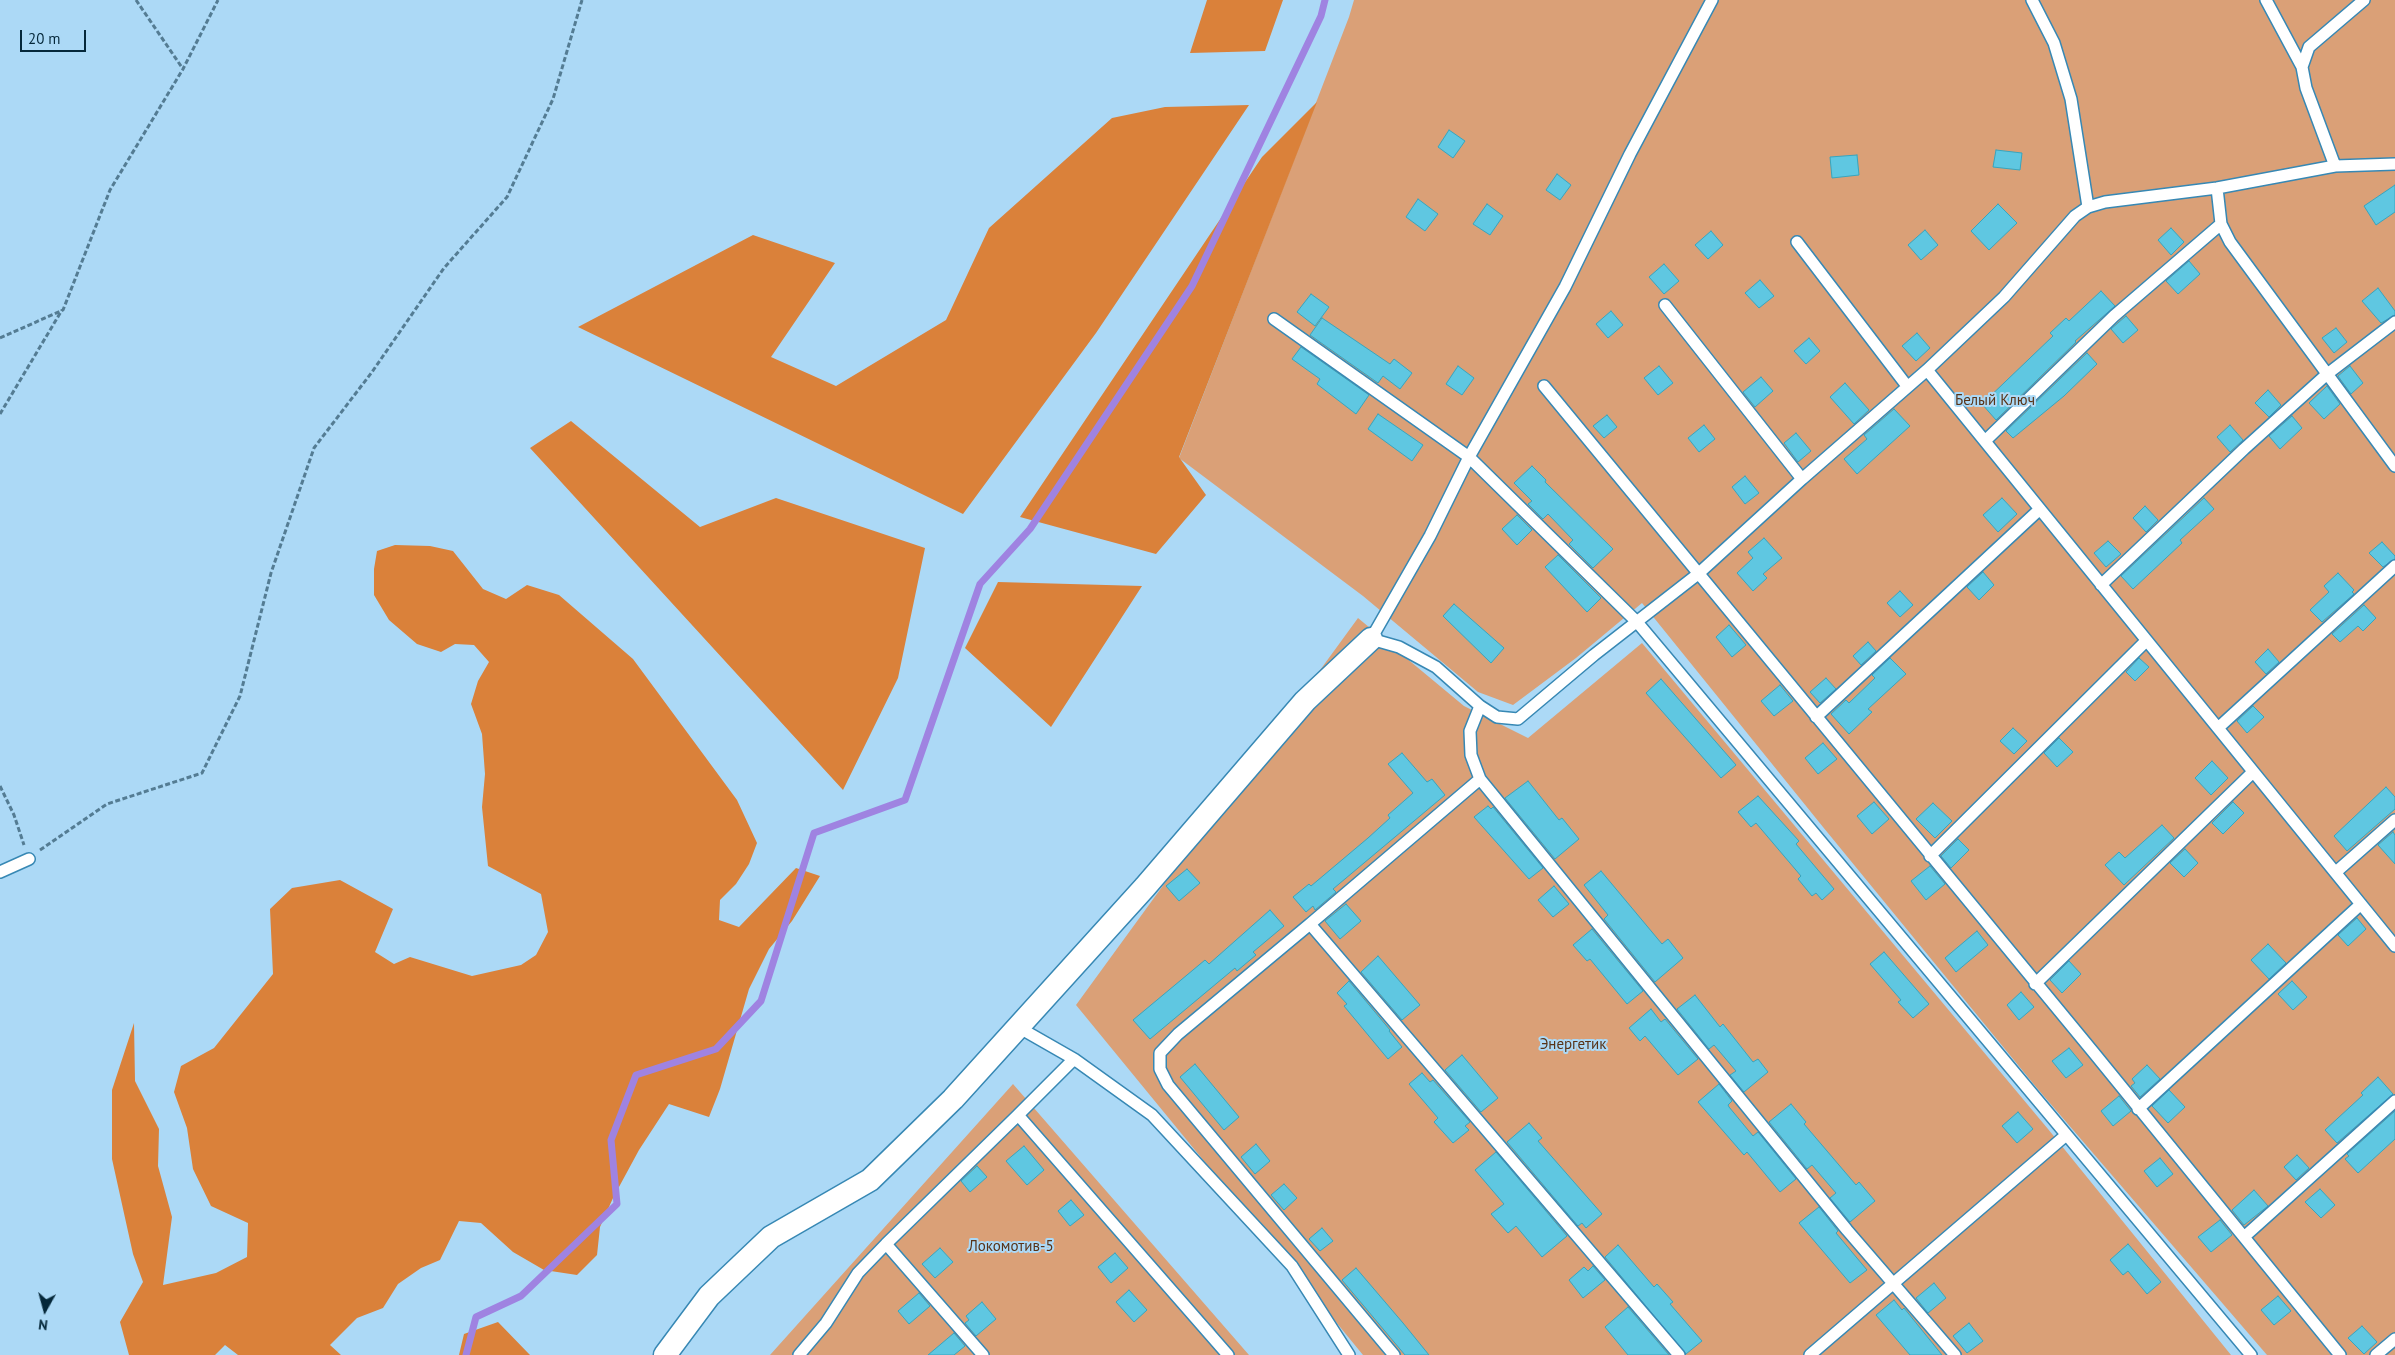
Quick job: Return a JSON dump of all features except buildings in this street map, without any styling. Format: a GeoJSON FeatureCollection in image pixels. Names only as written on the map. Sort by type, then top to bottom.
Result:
{"type":"FeatureCollection","features":[{"type":"Feature","properties":{"kind":"street"},"geometry":{"type":"LineString","coordinates":[[665,1355],[709,1296],[771,1237],[870,1180],[953,1099],[1145,887],[1305,701],[1371,638]]}},
{"type":"Feature","properties":{"kind":"lane"},"geometry":{"type":"LineString","coordinates":[[1712,0],[1630,154],[1565,287],[1469,456],[1430,536],[1371,638],[1399,647],[1436,667],[1480,706],[1497,717],[1518,719],[1698,574],[1802,479],[1927,370],[2004,297],[2075,216],[2088,207],[2105,202],[2217,188],[2335,166],[2395,164]]}},
{"type":"Feature","properties":{"kind":"lane"},"geometry":{"type":"LineString","coordinates":[[2032,0],[2054,43],[2072,99],[2088,207]]}},
{"type":"Feature","properties":{"kind":"lane"},"geometry":{"type":"LineString","coordinates":[[2266,0],[2302,67],[2306,88],[2335,166]]}},
{"type":"Feature","properties":{"kind":"lane"},"geometry":{"type":"LineString","coordinates":[[2302,67],[2309,46],[2364,0]]}},
{"type":"Feature","properties":{"kind":"lane"},"geometry":{"type":"LineString","coordinates":[[2217,188],[2220,224],[2230,242],[2326,375],[2395,466]]}},
{"type":"Feature","properties":{"kind":"lane"},"geometry":{"type":"LineString","coordinates":[[1985,441],[2114,316],[2220,224]]}},
{"type":"Feature","properties":{"kind":"lane"},"geometry":{"type":"LineString","coordinates":[[1797,242],[1907,386]]}},
{"type":"Feature","properties":{"kind":"lane"},"geometry":{"type":"LineString","coordinates":[[1665,305],[1802,479]]}},
{"type":"Feature","properties":{"kind":"lane"},"geometry":{"type":"LineString","coordinates":[[1274,319],[1469,456],[1637,622],[2065,1136],[2251,1355]]}},
{"type":"Feature","properties":{"kind":"lane"},"geometry":{"type":"LineString","coordinates":[[2101,584],[2244,449],[2326,375],[2395,322]]}},
{"type":"Feature","properties":{"kind":"lane"},"geometry":{"type":"LineString","coordinates":[[1927,370],[2395,946]]}},
{"type":"Feature","properties":{"kind":"lane"},"geometry":{"type":"LineString","coordinates":[[1544,386],[2035,984],[2094,1052],[2138,1109],[2340,1355]]}},
{"type":"Feature","properties":{"kind":"lane"},"geometry":{"type":"LineString","coordinates":[[1816,717],[2040,509]]}},
{"type":"Feature","properties":{"kind":"lane"},"geometry":{"type":"LineString","coordinates":[[2218,728],[2395,566]]}},
{"type":"Feature","properties":{"kind":"lane"},"geometry":{"type":"LineString","coordinates":[[1930,856],[2146,641]]}},
{"type":"Feature","properties":{"kind":"lane"},"geometry":{"type":"LineString","coordinates":[[1480,706],[1470,731],[1471,755],[1480,779],[1828,1207],[1955,1355]]}},
{"type":"Feature","properties":{"kind":"lane"},"geometry":{"type":"LineString","coordinates":[[2035,984],[2253,772]]}},
{"type":"Feature","properties":{"kind":"lane"},"geometry":{"type":"LineString","coordinates":[[1394,1355],[1168,1085],[1160,1069],[1160,1053],[1178,1034],[1480,779]]}},
{"type":"Feature","properties":{"kind":"lane"},"geometry":{"type":"LineString","coordinates":[[2336,872],[2395,820]]}},
{"type":"Feature","properties":{"kind":"lane"},"geometry":{"type":"LineString","coordinates":[[0,872],[29,858]]}},
{"type":"Feature","properties":{"kind":"lane"},"geometry":{"type":"LineString","coordinates":[[2138,1109],[2361,904]]}},
{"type":"Feature","properties":{"kind":"lane"},"geometry":{"type":"LineString","coordinates":[[1310,924],[1679,1355]]}},
{"type":"Feature","properties":{"kind":"lane"},"geometry":{"type":"LineString","coordinates":[[1018,1027],[1074,1059],[1152,1115],[1292,1266],[1349,1355]]}},
{"type":"Feature","properties":{"kind":"lane"},"geometry":{"type":"LineString","coordinates":[[799,1355],[826,1323],[858,1273],[1074,1059]]}},
{"type":"Feature","properties":{"kind":"lane"},"geometry":{"type":"LineString","coordinates":[[2244,1237],[2395,1101]]}},
{"type":"Feature","properties":{"kind":"lane"},"geometry":{"type":"LineString","coordinates":[[1018,1116],[1228,1355]]}},
{"type":"Feature","properties":{"kind":"lane"},"geometry":{"type":"LineString","coordinates":[[1810,1355],[2065,1136]]}},
{"type":"Feature","properties":{"kind":"lane"},"geometry":{"type":"LineString","coordinates":[[886,1244],[983,1355]]}},
{"type":"Feature","properties":{"kind":"lane"},"geometry":{"type":"LineString","coordinates":[[2376,1355],[2395,1339]]}},
{"type":"Feature","properties":{"kind":"path"},"geometry":{"type":"LineString","coordinates":[[136,0],[183,69]]}},
{"type":"Feature","properties":{"kind":"path"},"geometry":{"type":"LineString","coordinates":[[0,414],[63,310],[110,190],[183,69],[218,0]]}},
{"type":"Feature","properties":{"kind":"path"},"geometry":{"type":"LineString","coordinates":[[0,786],[14,815],[29,858],[107,804],[202,773],[240,696],[271,573],[314,448],[372,372],[444,268],[507,197],[553,99],[582,0]]}},
{"type":"Feature","properties":{"kind":"path"},"geometry":{"type":"LineString","coordinates":[[0,338],[63,310]]}},
{"type":"Feature","properties":{"kind":"green space","name":"Белый Ключ"},"geometry":{"type":"Polygon","coordinates":[[[1354,0],[2395,0],[2395,1355],[2267,1355],[2036,1087],[1642,603],[1576,658],[1513,705],[1478,692],[1363,596],[1179,458],[1354,0]]]}},
{"type":"Feature","properties":{"kind":"green space","name":"Энергетик"},"geometry":{"type":"Polygon","coordinates":[[[1358,618],[1464,706],[1528,738],[1642,643],[2048,1129],[2231,1355],[1363,1355],[1076,1005],[1358,618]]]}},
{"type":"Feature","properties":{"kind":"green space","name":"Локомотив-5"},"geometry":{"type":"Polygon","coordinates":[[[1013,1084],[1249,1355],[770,1355],[1013,1084]]]}},
{"type":"Feature","properties":{"kind":"shaded area"},"geometry":{"type":"Polygon","coordinates":[[[1207,0],[1283,0],[1265,51],[1190,53],[1207,0]]]}},
{"type":"Feature","properties":{"kind":"shaded area"},"geometry":{"type":"Polygon","coordinates":[[[1317,102],[1179,457],[1206,495],[1156,554],[1020,517],[1262,157],[1317,102]]]}},
{"type":"Feature","properties":{"kind":"shaded area"},"geometry":{"type":"Polygon","coordinates":[[[1249,105],[1096,333],[963,514],[578,327],[753,235],[835,263],[771,357],[836,386],[946,320],[989,228],[1112,118],[1165,107],[1249,105]]]}},
{"type":"Feature","properties":{"kind":"shaded area"},"geometry":{"type":"Polygon","coordinates":[[[571,421],[700,527],[776,498],[925,548],[898,678],[843,790],[530,448],[571,421]]]}},
{"type":"Feature","properties":{"kind":"shaded area"},"geometry":{"type":"Polygon","coordinates":[[[395,545],[430,546],[453,551],[483,589],[506,599],[527,585],[559,595],[633,659],[737,800],[757,843],[749,864],[736,884],[720,900],[719,920],[739,927],[796,868],[820,876],[792,921],[769,949],[749,989],[720,1089],[709,1117],[669,1104],[639,1150],[613,1198],[600,1227],[597,1255],[577,1275],[544,1270],[513,1252],[481,1223],[459,1221],[440,1260],[421,1268],[398,1284],[383,1308],[357,1318],[330,1345],[341,1355],[238,1355],[225,1345],[215,1355],[129,1355],[120,1322],[143,1282],[133,1254],[112,1159],[112,1090],[134,1023],[135,1081],[159,1129],[158,1166],[172,1217],[163,1285],[216,1273],[247,1257],[248,1223],[211,1206],[193,1169],[187,1128],[174,1092],[181,1066],[214,1048],[273,974],[270,909],[292,888],[340,880],[393,909],[375,952],[394,964],[410,957],[472,976],[521,965],[536,955],[548,932],[541,894],[488,866],[482,807],[485,774],[482,734],[471,704],[478,681],[489,662],[474,645],[455,644],[441,652],[417,644],[389,620],[374,595],[374,569],[377,551],[395,545]]]}},
{"type":"Feature","properties":{"kind":"shaded area"},"geometry":{"type":"Polygon","coordinates":[[[998,582],[1142,586],[1051,727],[965,648],[998,582]]]}},
{"type":"Feature","properties":{"kind":"shaded area"},"geometry":{"type":"Polygon","coordinates":[[[498,1322],[530,1355],[459,1355],[464,1334],[498,1322]]]}},
{"type":"Feature","properties":{"kind":"waterway"},"geometry":{"type":"LineString","coordinates":[[466,1355],[476,1317],[521,1296],[617,1204],[611,1140],[636,1075],[716,1049],[761,1001],[814,833],[905,800],[980,584],[1030,529],[1192,286],[1321,16],[1325,0]]}}]}
